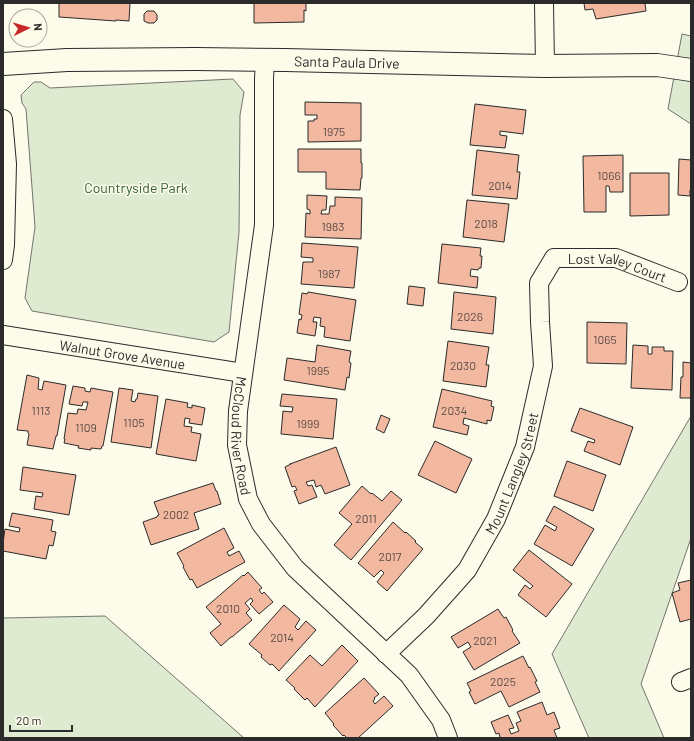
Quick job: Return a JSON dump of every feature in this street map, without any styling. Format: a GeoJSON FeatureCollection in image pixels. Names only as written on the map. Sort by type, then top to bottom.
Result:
{"type":"FeatureCollection","features":[{"type":"Feature","properties":{"kind":"street"},"geometry":{"type":"LineString","coordinates":[[544,3],[545,66]]}},
{"type":"Feature","properties":{"kind":"street","name":"Santa Paula Drive"},"geometry":{"type":"LineString","coordinates":[[3,64],[67,60],[195,59],[545,66],[658,65],[691,70]]}},
{"type":"Feature","properties":{"kind":"street","name":"McCloud River Road"},"geometry":{"type":"LineString","coordinates":[[265,60],[264,225],[238,411],[237,445],[248,499],[261,524],[295,568],[409,675],[441,720],[448,738]]}},
{"type":"Feature","properties":{"kind":"street"},"geometry":{"type":"LineString","coordinates":[[3,119],[7,164],[5,245],[3,260]]}},
{"type":"Feature","properties":{"kind":"street","name":"Lost Valley Court"},"geometry":{"type":"LineString","coordinates":[[554,258],[616,258],[678,282]]}},
{"type":"Feature","properties":{"kind":"street","name":"Mount Langley Street"},"geometry":{"type":"LineString","coordinates":[[386,654],[426,616],[467,570],[496,519],[525,447],[543,366],[539,283],[554,258]]}},
{"type":"Feature","properties":{"kind":"street","name":"Walnut Grove Avenue"},"geometry":{"type":"LineString","coordinates":[[3,335],[243,373]]}},
{"type":"Feature","properties":{"kind":"green space"},"geometry":{"type":"Polygon","coordinates":[[[682,34],[691,36],[691,124],[668,109],[682,34]]]}},
{"type":"Feature","properties":{"kind":"green space","name":"Countryside Park"},"geometry":{"type":"Polygon","coordinates":[[[233,79],[244,92],[240,115],[239,232],[229,332],[214,342],[32,311],[25,298],[35,227],[26,109],[22,103],[21,95],[34,82],[41,82],[50,88],[233,79]]]}},
{"type":"Feature","properties":{"kind":"green space"},"geometry":{"type":"Polygon","coordinates":[[[691,416],[691,538],[641,684],[664,738],[589,738],[552,654],[691,416]]]}},
{"type":"Feature","properties":{"kind":"green space"},"geometry":{"type":"Polygon","coordinates":[[[105,616],[244,738],[3,738],[3,618],[105,616]]]}},
{"type":"Feature","properties":{"kind":"building"},"geometry":{"type":"Polygon","coordinates":[[[59,3],[130,3],[129,21],[59,17],[59,3]]]}},
{"type":"Feature","properties":{"kind":"building"},"geometry":{"type":"Polygon","coordinates":[[[254,3],[306,3],[306,11],[304,10],[304,22],[254,23],[254,3]]]}},
{"type":"Feature","properties":{"kind":"building"},"geometry":{"type":"Polygon","coordinates":[[[584,3],[645,3],[646,11],[596,19],[593,9],[585,10],[584,3]]]}},
{"type":"Feature","properties":{"kind":"building"},"geometry":{"type":"Polygon","coordinates":[[[147,11],[154,11],[157,15],[157,20],[154,23],[144,21],[144,14],[147,11]]]}},
{"type":"Feature","properties":{"kind":"building"},"geometry":{"type":"Polygon","coordinates":[[[305,102],[361,103],[361,141],[308,142],[308,121],[314,121],[314,119],[317,119],[317,115],[305,115],[305,102]]]}},
{"type":"Feature","properties":{"kind":"building"},"geometry":{"type":"Polygon","coordinates":[[[475,104],[526,110],[523,134],[500,131],[500,135],[507,136],[505,148],[470,145],[475,104]]]}},
{"type":"Feature","properties":{"kind":"building"},"geometry":{"type":"Polygon","coordinates":[[[298,149],[361,149],[362,178],[360,190],[326,189],[326,172],[298,172],[298,149]]]}},
{"type":"Feature","properties":{"kind":"building"},"geometry":{"type":"Polygon","coordinates":[[[477,150],[519,155],[517,172],[520,172],[517,199],[472,195],[477,150]]]}},
{"type":"Feature","properties":{"kind":"building"},"geometry":{"type":"Polygon","coordinates":[[[623,155],[623,192],[610,192],[609,186],[606,186],[606,212],[584,212],[583,156],[623,155]]]}},
{"type":"Feature","properties":{"kind":"building"},"geometry":{"type":"Polygon","coordinates":[[[679,159],[691,160],[690,196],[678,195],[679,159]]]}},
{"type":"Feature","properties":{"kind":"building"},"geometry":{"type":"Polygon","coordinates":[[[630,173],[669,173],[669,215],[630,216],[630,173]]]}},
{"type":"Feature","properties":{"kind":"building"},"geometry":{"type":"Polygon","coordinates":[[[307,195],[327,196],[326,210],[322,210],[321,214],[329,214],[330,206],[335,206],[335,197],[362,198],[361,239],[305,237],[306,213],[310,214],[310,210],[307,209],[307,195]]]}},
{"type":"Feature","properties":{"kind":"building"},"geometry":{"type":"Polygon","coordinates":[[[467,200],[509,204],[504,242],[463,237],[467,200]]]}},
{"type":"Feature","properties":{"kind":"building"},"geometry":{"type":"Polygon","coordinates":[[[302,243],[358,247],[354,288],[301,284],[303,262],[313,262],[313,258],[301,257],[302,243]]]}},
{"type":"Feature","properties":{"kind":"building"},"geometry":{"type":"Polygon","coordinates":[[[442,244],[481,248],[481,268],[478,270],[471,269],[470,276],[478,277],[477,288],[438,283],[442,244]]]}},
{"type":"Feature","properties":{"kind":"building"},"geometry":{"type":"Polygon","coordinates":[[[409,286],[425,288],[423,306],[407,304],[409,286]]]}},
{"type":"Feature","properties":{"kind":"building"},"geometry":{"type":"Polygon","coordinates":[[[308,292],[356,300],[350,341],[324,337],[325,327],[320,326],[321,318],[314,317],[313,322],[317,322],[315,336],[297,333],[299,319],[301,320],[302,315],[299,314],[302,293],[307,294],[308,292]]]}},
{"type":"Feature","properties":{"kind":"building"},"geometry":{"type":"Polygon","coordinates":[[[454,292],[496,297],[493,334],[451,329],[454,292]]]}},
{"type":"Feature","properties":{"kind":"building"},"geometry":{"type":"Polygon","coordinates":[[[587,322],[627,323],[626,364],[587,363],[587,322]]]}},
{"type":"Feature","properties":{"kind":"building"},"geometry":{"type":"Polygon","coordinates":[[[448,341],[489,347],[486,365],[489,365],[486,387],[443,381],[448,341]]]}},
{"type":"Feature","properties":{"kind":"building"},"geometry":{"type":"Polygon","coordinates":[[[317,345],[351,351],[349,378],[347,377],[345,390],[284,380],[287,358],[315,362],[317,345]]]}},
{"type":"Feature","properties":{"kind":"building"},"geometry":{"type":"Polygon","coordinates":[[[633,345],[648,346],[648,354],[652,354],[652,347],[664,347],[664,351],[673,351],[672,390],[631,388],[633,345]]]}},
{"type":"Feature","properties":{"kind":"building"},"geometry":{"type":"Polygon","coordinates":[[[683,362],[691,363],[691,398],[680,398],[681,377],[683,377],[683,362]]]}},
{"type":"Feature","properties":{"kind":"building"},"geometry":{"type":"Polygon","coordinates":[[[27,375],[39,378],[38,389],[42,390],[44,381],[66,385],[57,436],[53,449],[27,445],[29,434],[28,431],[17,430],[27,375]]]}},
{"type":"Feature","properties":{"kind":"building"},"geometry":{"type":"Polygon","coordinates":[[[73,386],[85,388],[85,391],[90,392],[91,388],[113,392],[103,446],[101,449],[91,448],[91,450],[78,448],[79,446],[64,443],[68,413],[77,414],[78,409],[86,410],[88,402],[83,402],[82,406],[69,404],[73,386]]]}},
{"type":"Feature","properties":{"kind":"building"},"geometry":{"type":"Polygon","coordinates":[[[119,388],[133,390],[131,401],[135,402],[138,393],[158,396],[151,448],[111,442],[119,388]]]}},
{"type":"Feature","properties":{"kind":"building"},"geometry":{"type":"Polygon","coordinates":[[[442,389],[492,401],[491,406],[494,407],[491,421],[487,420],[487,424],[464,418],[463,424],[469,426],[467,435],[433,427],[442,389]]]}},
{"type":"Feature","properties":{"kind":"building"},"geometry":{"type":"Polygon","coordinates":[[[282,394],[337,399],[333,439],[281,434],[283,411],[292,412],[293,407],[280,406],[282,394]]]}},
{"type":"Feature","properties":{"kind":"building"},"geometry":{"type":"Polygon","coordinates":[[[166,399],[188,403],[187,407],[192,408],[192,405],[205,408],[202,425],[189,423],[190,419],[185,418],[184,426],[192,427],[191,432],[201,434],[196,461],[156,454],[166,399]]]}},
{"type":"Feature","properties":{"kind":"building"},"geometry":{"type":"Polygon","coordinates":[[[580,408],[633,427],[620,465],[584,451],[588,441],[594,443],[595,440],[571,431],[580,408]]]}},
{"type":"Feature","properties":{"kind":"building"},"geometry":{"type":"Polygon","coordinates":[[[381,415],[390,419],[384,433],[376,429],[381,415]]]}},
{"type":"Feature","properties":{"kind":"building"},"geometry":{"type":"Polygon","coordinates":[[[435,441],[472,459],[456,493],[418,475],[435,441]]]}},
{"type":"Feature","properties":{"kind":"building"},"geometry":{"type":"Polygon","coordinates":[[[336,447],[350,485],[325,494],[321,485],[316,487],[314,480],[306,482],[308,486],[312,485],[317,497],[299,504],[294,491],[297,490],[295,486],[292,487],[285,467],[336,447]]]}},
{"type":"Feature","properties":{"kind":"building"},"geometry":{"type":"Polygon","coordinates":[[[567,461],[606,475],[593,511],[554,496],[567,461]]]}},
{"type":"Feature","properties":{"kind":"building"},"geometry":{"type":"Polygon","coordinates":[[[23,467],[76,475],[69,515],[34,509],[36,496],[42,497],[43,493],[20,490],[23,467]]]}},
{"type":"Feature","properties":{"kind":"building"},"geometry":{"type":"Polygon","coordinates":[[[213,483],[221,504],[194,513],[199,529],[151,545],[143,522],[159,515],[154,502],[213,483]]]}},
{"type":"Feature","properties":{"kind":"building"},"geometry":{"type":"Polygon","coordinates":[[[362,486],[382,501],[391,491],[402,500],[351,560],[334,545],[352,524],[339,513],[362,486]]]}},
{"type":"Feature","properties":{"kind":"building"},"geometry":{"type":"Polygon","coordinates":[[[554,506],[594,529],[572,566],[534,544],[545,525],[555,531],[557,527],[546,521],[554,506]]]}},
{"type":"Feature","properties":{"kind":"building"},"geometry":{"type":"Polygon","coordinates":[[[12,513],[53,520],[51,531],[56,532],[53,546],[49,545],[46,559],[3,551],[5,529],[19,532],[20,528],[9,526],[12,513]]]}},
{"type":"Feature","properties":{"kind":"building"},"geometry":{"type":"Polygon","coordinates":[[[393,522],[416,541],[415,542],[423,549],[387,591],[377,582],[384,573],[381,570],[374,577],[358,563],[393,522]]]}},
{"type":"Feature","properties":{"kind":"building"},"geometry":{"type":"Polygon","coordinates":[[[224,528],[234,548],[227,552],[229,556],[239,551],[245,562],[197,588],[192,579],[190,580],[177,553],[224,528]]]}},
{"type":"Feature","properties":{"kind":"building"},"geometry":{"type":"Polygon","coordinates":[[[529,550],[572,584],[546,617],[518,595],[525,585],[530,589],[533,586],[513,570],[529,550]]]}},
{"type":"Feature","properties":{"kind":"building"},"geometry":{"type":"Polygon","coordinates":[[[248,572],[262,588],[259,590],[262,594],[264,592],[273,602],[259,614],[250,604],[253,601],[251,598],[245,603],[250,609],[246,613],[252,620],[221,646],[210,633],[221,624],[206,607],[248,572]]]}},
{"type":"Feature","properties":{"kind":"building"},"geometry":{"type":"Polygon","coordinates":[[[691,580],[691,619],[680,622],[672,593],[680,590],[678,583],[691,580]]]}},
{"type":"Feature","properties":{"kind":"building"},"geometry":{"type":"Polygon","coordinates":[[[284,605],[300,619],[295,627],[298,630],[306,621],[316,630],[279,671],[272,664],[270,665],[261,657],[262,655],[249,644],[284,605]]]}},
{"type":"Feature","properties":{"kind":"building"},"geometry":{"type":"Polygon","coordinates":[[[498,609],[504,618],[506,617],[513,630],[512,631],[520,643],[474,670],[463,652],[471,647],[468,642],[458,648],[451,637],[498,609]]]}},
{"type":"Feature","properties":{"kind":"building"},"geometry":{"type":"Polygon","coordinates":[[[342,645],[358,661],[315,707],[307,698],[305,700],[286,680],[310,655],[322,666],[342,645]]]}},
{"type":"Feature","properties":{"kind":"building"},"geometry":{"type":"Polygon","coordinates":[[[523,656],[537,681],[535,682],[540,692],[509,707],[501,691],[475,704],[469,692],[471,691],[467,683],[523,656]]]}},
{"type":"Feature","properties":{"kind":"building"},"geometry":{"type":"Polygon","coordinates":[[[364,678],[379,694],[374,698],[375,699],[373,701],[375,704],[384,696],[393,706],[358,738],[347,738],[344,735],[343,736],[333,725],[334,724],[325,713],[364,678]]]}},
{"type":"Feature","properties":{"kind":"building"},"geometry":{"type":"Polygon","coordinates":[[[542,702],[547,715],[554,712],[560,728],[554,730],[557,738],[500,738],[499,733],[496,734],[491,722],[508,715],[514,728],[509,729],[511,734],[519,731],[516,723],[521,721],[517,712],[542,702]]]}}]}
